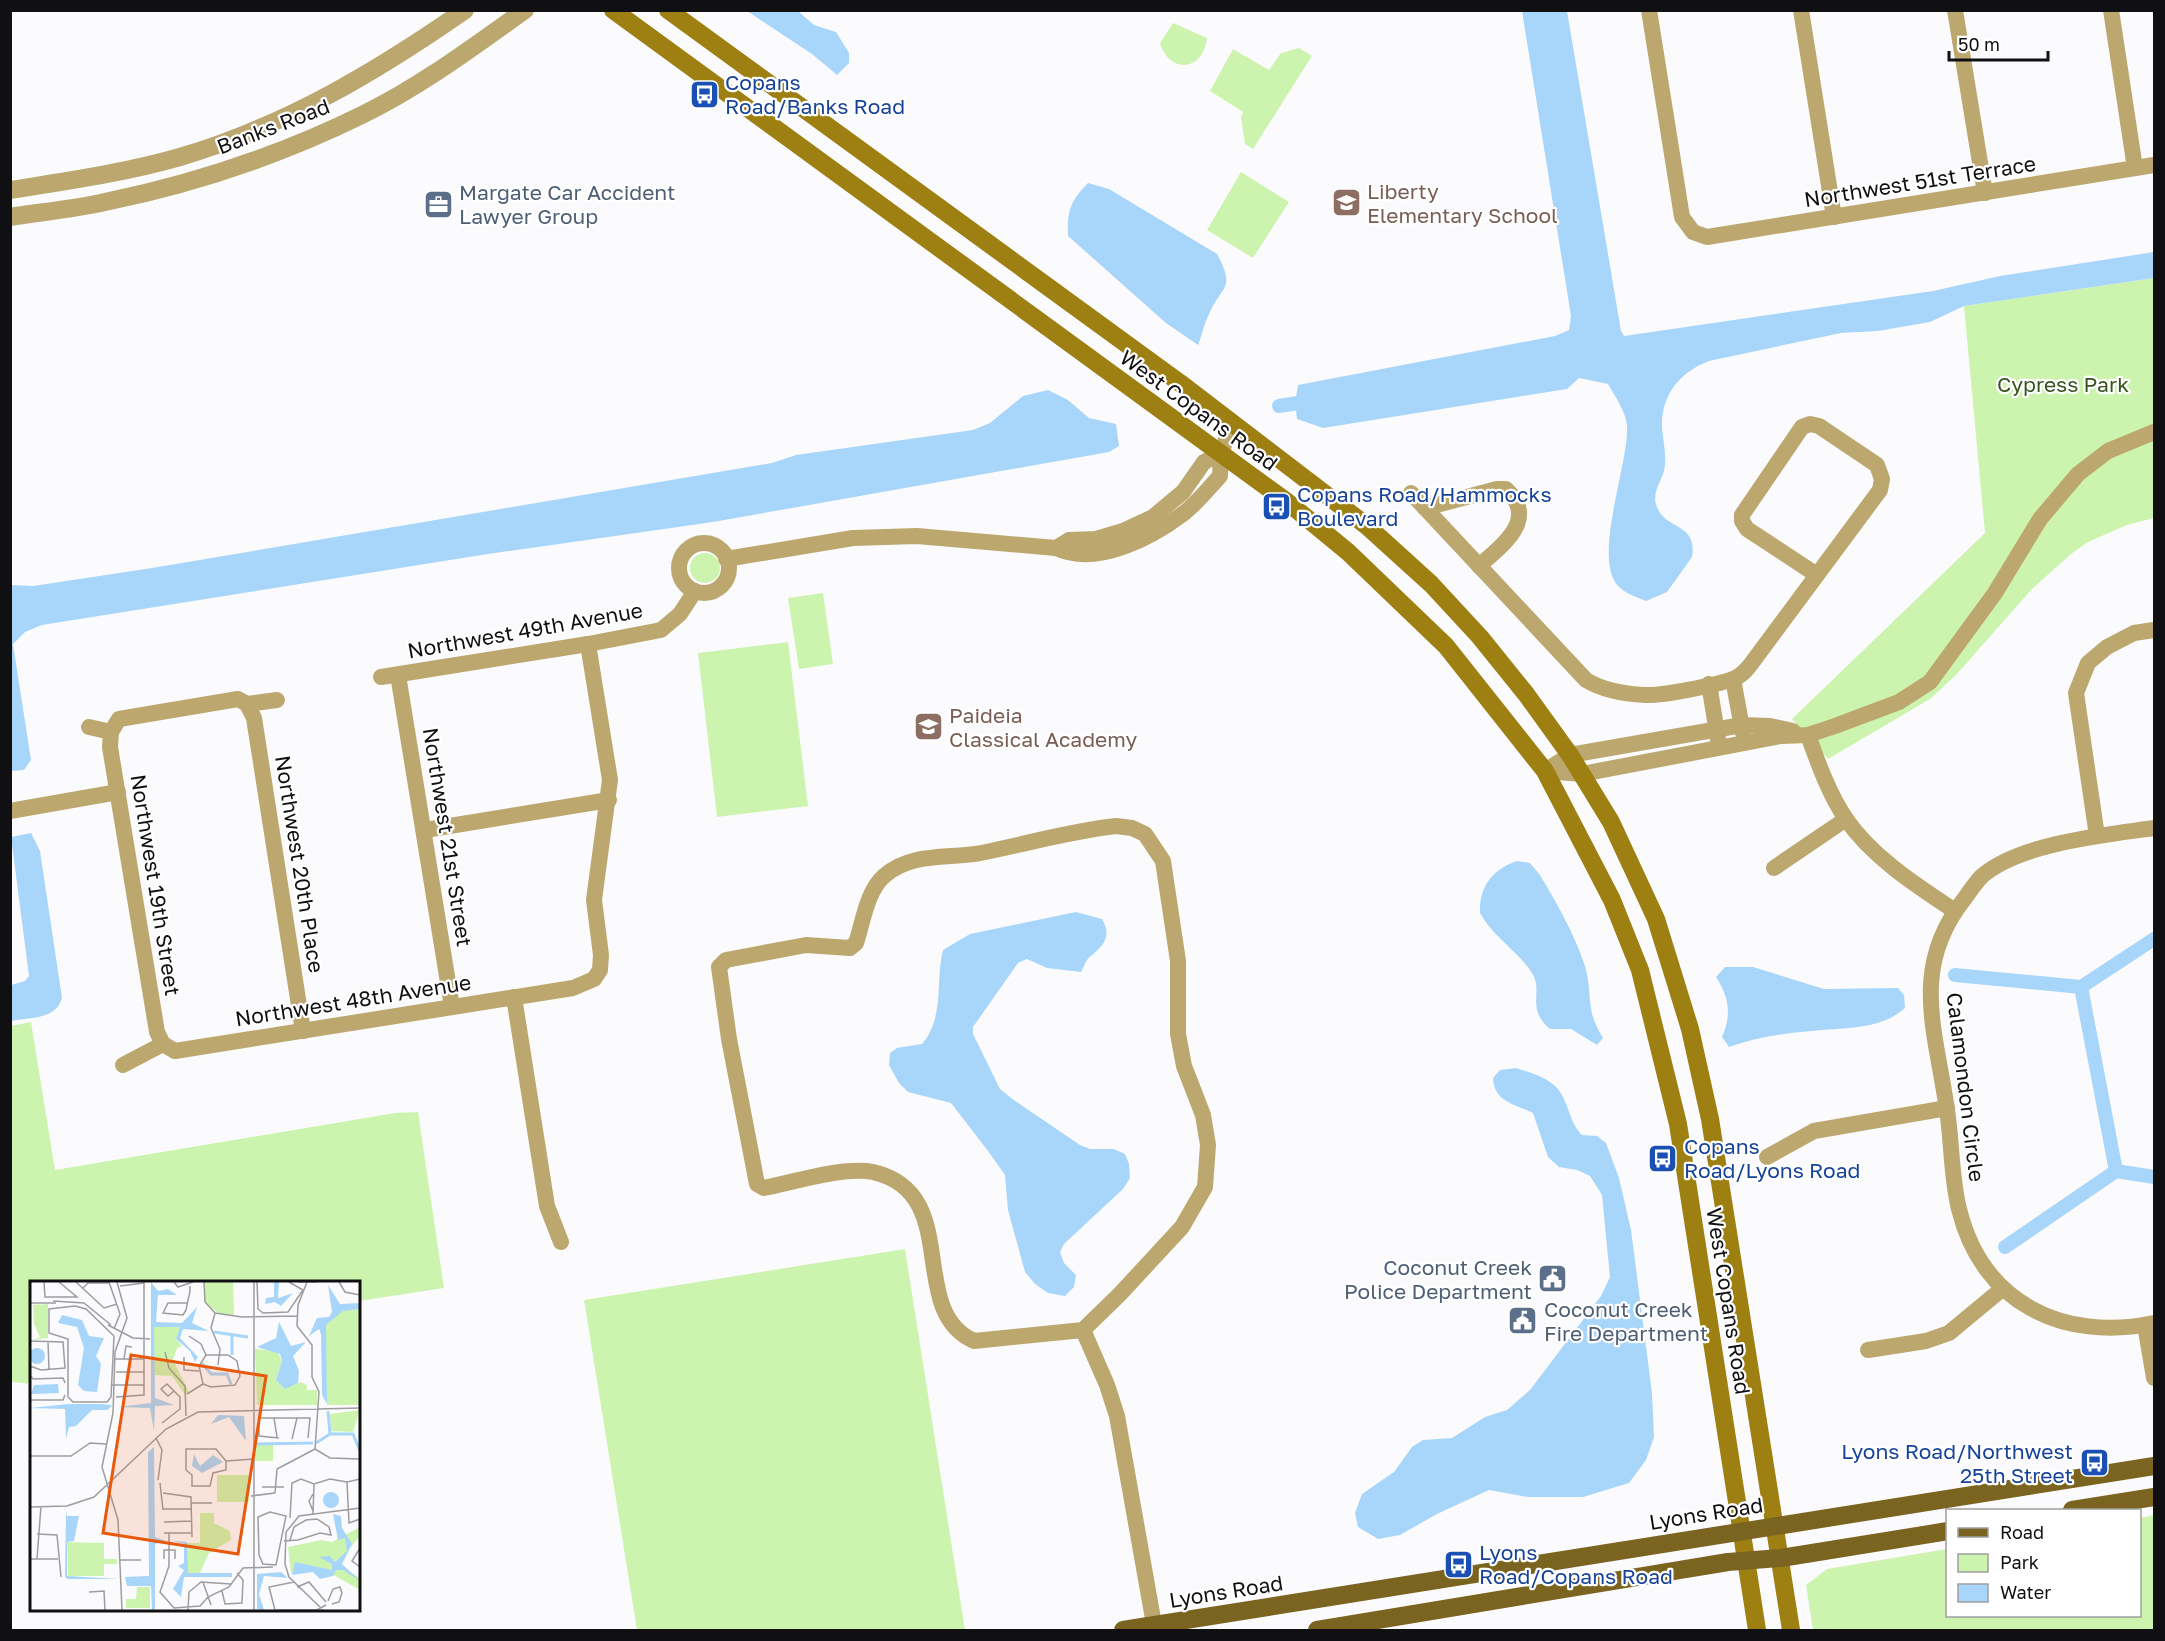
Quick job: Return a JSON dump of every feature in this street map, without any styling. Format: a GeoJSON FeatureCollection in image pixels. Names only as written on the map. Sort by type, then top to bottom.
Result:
{"type":"FeatureCollection","features":[{"type":"Feature","properties":{"kind":"main road","name":"West Copans Road"},"geometry":{"type":"LineString","coordinates":[[613,10],[1221,454],[1330,537],[1446,646],[1545,771],[1612,900],[1640,970],[1659,1041],[1678,1124],[1757,1630]]}},
{"type":"Feature","properties":{"kind":"main road","name":"West Copans Road"},"geometry":{"type":"LineString","coordinates":[[668,10],[1232,422],[1367,526],[1431,584],[1486,645],[1570,755],[1611,822],[1656,919],[1690,1029],[1710,1119],[1791,1630]]}},
{"type":"Feature","properties":{"kind":"main road","name":"Lyons Road"},"geometry":{"type":"LineString","coordinates":[[1122,1630],[1155,1628],[1776,1525],[2154,1466]]}},
{"type":"Feature","properties":{"kind":"main road"},"geometry":{"type":"LineString","coordinates":[[2078,1509],[2154,1497]]}},
{"type":"Feature","properties":{"kind":"main road"},"geometry":{"type":"LineString","coordinates":[[1317,1630],[1746,1560],[1781,1558],[1946,1531]]}},
{"type":"Feature","properties":{"kind":"street","name":"Banks Road"},"geometry":{"type":"LineString","coordinates":[[10,190],[126,171],[177,158],[247,134],[292,115],[358,80],[401,55],[465,10]]}},
{"type":"Feature","properties":{"kind":"street","name":"Banks Road"},"geometry":{"type":"LineString","coordinates":[[10,217],[104,203],[184,182],[254,160],[328,131],[408,90],[525,10]]}},
{"type":"Feature","properties":{"kind":"street","name":"Northwest 51st Terrace"},"geometry":{"type":"LineString","coordinates":[[1649,10],[1682,217],[1693,232],[1707,237],[2154,165]]}},
{"type":"Feature","properties":{"kind":"street"},"geometry":{"type":"LineString","coordinates":[[1801,10],[1834,217]]}},
{"type":"Feature","properties":{"kind":"street"},"geometry":{"type":"LineString","coordinates":[[1955,10],[1985,194]]}},
{"type":"Feature","properties":{"kind":"street"},"geometry":{"type":"LineString","coordinates":[[2111,10],[2135,168]]}},
{"type":"Feature","properties":{"kind":"street"},"geometry":{"type":"LineString","coordinates":[[726,558],[853,538],[917,536],[1056,548],[1071,555],[1090,554],[1137,541],[1160,530],[1186,512],[1220,477],[1221,454],[1232,422]]}},
{"type":"Feature","properties":{"kind":"street"},"geometry":{"type":"LineString","coordinates":[[1411,493],[1586,680],[1596,686],[1648,695],[1733,679],[1743,674],[1751,664],[1817,575],[1880,490],[1882,479],[1877,465],[1819,426],[1810,424],[1802,427],[1742,515],[1742,521],[1747,529],[1817,575]]}},
{"type":"Feature","properties":{"kind":"street"},"geometry":{"type":"LineString","coordinates":[[1545,771],[1582,774],[1781,736],[1808,735],[1899,702],[1930,682],[1995,593],[2040,519],[2078,474],[2108,451],[2154,432]]}},
{"type":"Feature","properties":{"kind":"street"},"geometry":{"type":"LineString","coordinates":[[1425,508],[1497,489],[1506,489],[1515,498],[1519,512],[1516,527],[1510,538],[1479,566]]}},
{"type":"Feature","properties":{"kind":"street"},"geometry":{"type":"LineString","coordinates":[[707,543],[722,551],[726,558],[728,574],[720,587],[706,593],[695,591],[684,584],[680,577],[679,560],[690,546],[707,543]]}},
{"type":"Feature","properties":{"kind":"street","name":"Northwest 49th Avenue"},"geometry":{"type":"LineString","coordinates":[[390,676],[661,630],[680,614],[695,591]]}},
{"type":"Feature","properties":{"kind":"street"},"geometry":{"type":"LineString","coordinates":[[2097,836],[2076,693],[2088,663],[2107,647],[2134,633],[2154,630]]}},
{"type":"Feature","properties":{"kind":"street"},"geometry":{"type":"LineString","coordinates":[[426,830],[609,800],[610,780],[588,644]]}},
{"type":"Feature","properties":{"kind":"street","name":"Northwest 21st Street"},"geometry":{"type":"LineString","coordinates":[[390,676],[426,830],[452,1007]]}},
{"type":"Feature","properties":{"kind":"street"},"geometry":{"type":"LineString","coordinates":[[1733,679],[1744,743]]}},
{"type":"Feature","properties":{"kind":"street"},"geometry":{"type":"LineString","coordinates":[[1709,684],[1719,748]]}},
{"type":"Feature","properties":{"kind":"street"},"geometry":{"type":"LineString","coordinates":[[89,727],[111,732],[118,719],[238,699],[247,704],[277,700]]}},
{"type":"Feature","properties":{"kind":"street","name":"Northwest 20th Place"},"geometry":{"type":"LineString","coordinates":[[247,704],[254,718],[303,1031]]}},
{"type":"Feature","properties":{"kind":"street"},"geometry":{"type":"LineString","coordinates":[[1545,771],[1570,755],[1742,725],[1770,726],[1808,735]]}},
{"type":"Feature","properties":{"kind":"street","name":"Northwest 19th Street"},"geometry":{"type":"LineString","coordinates":[[111,732],[110,747],[157,1032],[163,1044]]}},
{"type":"Feature","properties":{"kind":"street"},"geometry":{"type":"LineString","coordinates":[[1808,735],[1817,761],[1846,819],[1888,864],[1955,911]]}},
{"type":"Feature","properties":{"kind":"street"},"geometry":{"type":"LineString","coordinates":[[10,811],[118,792]]}},
{"type":"Feature","properties":{"kind":"street","name":"Northwest 48th Avenue"},"geometry":{"type":"LineString","coordinates":[[163,1044],[175,1051],[573,988],[594,979],[600,970],[602,955],[594,900],[597,865],[609,800]]}},
{"type":"Feature","properties":{"kind":"street"},"geometry":{"type":"LineString","coordinates":[[1774,868],[1846,819]]}},
{"type":"Feature","properties":{"kind":"street"},"geometry":{"type":"LineString","coordinates":[[1116,826],[1132,828],[1144,834],[1164,861],[1178,961],[1178,1034],[1184,1066],[1203,1115],[1208,1145],[1208,1169],[1205,1186],[1182,1227],[1083,1330],[974,1341],[959,1335],[947,1320],[940,1300],[928,1228],[922,1209],[909,1191],[893,1180],[872,1172],[855,1172],[764,1188],[757,1184],[729,1039],[719,967],[726,960],[806,945],[850,948],[856,943],[874,890],[883,877],[908,862],[980,853],[1089,829],[1116,826]]}},
{"type":"Feature","properties":{"kind":"street","name":"Calamondon Circle"},"geometry":{"type":"LineString","coordinates":[[2150,1324],[2121,1328],[2070,1324],[2051,1319],[2002,1290],[1976,1252],[1959,1209],[1947,1108],[1930,1009],[1930,981],[1936,945],[1955,911],[1982,876],[2023,853],[2097,836],[2154,828]]}},
{"type":"Feature","properties":{"kind":"street"},"geometry":{"type":"LineString","coordinates":[[514,998],[547,1206],[561,1242]]}},
{"type":"Feature","properties":{"kind":"street"},"geometry":{"type":"LineString","coordinates":[[123,1065],[163,1044]]}},
{"type":"Feature","properties":{"kind":"street"},"geometry":{"type":"LineString","coordinates":[[1767,1157],[1814,1131],[1947,1108]]}},
{"type":"Feature","properties":{"kind":"street"},"geometry":{"type":"LineString","coordinates":[[1868,1350],[1926,1341],[1949,1333],[2002,1290]]}},
{"type":"Feature","properties":{"kind":"street"},"geometry":{"type":"LineString","coordinates":[[2150,1324],[2154,1378]]}},
{"type":"Feature","properties":{"kind":"street"},"geometry":{"type":"LineString","coordinates":[[1083,1330],[1107,1384],[1117,1416],[1155,1628]]}},
{"type":"Feature","properties":{"kind":"green space"},"geometry":{"type":"Polygon","coordinates":[[[1173,23],[1207,38],[1204,49],[1193,63],[1178,64],[1164,53],[1160,43],[1173,23]]]}},
{"type":"Feature","properties":{"kind":"green space"},"geometry":{"type":"Polygon","coordinates":[[[1299,48],[1312,56],[1253,149],[1245,144],[1241,117],[1243,112],[1210,91],[1233,49],[1269,70],[1281,53],[1299,48]]]}},
{"type":"Feature","properties":{"kind":"green space"},"geometry":{"type":"Polygon","coordinates":[[[1241,172],[1289,202],[1253,258],[1207,230],[1241,172]]]}},
{"type":"Feature","properties":{"kind":"green space","name":"Cypress Park"},"geometry":{"type":"Polygon","coordinates":[[[2154,278],[2154,518],[2127,525],[2088,542],[2071,554],[2032,589],[1956,675],[1930,699],[1828,759],[1792,719],[1985,533],[1964,306],[2154,278]]]}},
{"type":"Feature","properties":{"kind":"green space"},"geometry":{"type":"Polygon","coordinates":[[[705,553],[711,554],[719,562],[719,574],[711,582],[705,583],[699,582],[691,574],[690,568],[691,562],[699,554],[705,553]]]}},
{"type":"Feature","properties":{"kind":"green space"},"geometry":{"type":"Polygon","coordinates":[[[823,593],[833,664],[799,669],[788,598],[823,593]]]}},
{"type":"Feature","properties":{"kind":"green space"},"geometry":{"type":"Polygon","coordinates":[[[788,642],[808,806],[717,817],[698,653],[788,642]]]}},
{"type":"Feature","properties":{"kind":"green space"},"geometry":{"type":"Polygon","coordinates":[[[31,1022],[55,1170],[395,1113],[418,1112],[444,1288],[360,1301],[360,1281],[30,1281],[30,1384],[13,1382],[10,1378],[11,1026],[31,1022]]]}},
{"type":"Feature","properties":{"kind":"green space"},"geometry":{"type":"Polygon","coordinates":[[[905,1249],[965,1630],[637,1630],[584,1300],[905,1249]]]}},
{"type":"Feature","properties":{"kind":"green space"},"geometry":{"type":"Polygon","coordinates":[[[2154,1515],[2154,1630],[1813,1630],[1806,1585],[1827,1569],[1946,1549],[1946,1617],[2141,1617],[2141,1518],[2154,1515]]]}},
{"type":"Feature","properties":{"kind":"water"},"geometry":{"type":"Polygon","coordinates":[[[747,11],[798,11],[814,25],[836,32],[849,53],[849,63],[837,75],[812,54],[747,11]]]}},
{"type":"Feature","properties":{"kind":"water"},"geometry":{"type":"Polygon","coordinates":[[[1522,11],[1567,11],[1621,331],[1624,336],[1933,291],[2000,276],[2154,252],[2154,278],[1964,306],[1930,322],[1878,331],[1841,333],[1709,361],[1689,371],[1674,386],[1665,405],[1662,427],[1665,465],[1655,499],[1665,519],[1690,537],[1692,557],[1667,592],[1646,601],[1635,597],[1618,586],[1611,573],[1610,533],[1623,463],[1627,426],[1622,410],[1608,384],[1579,378],[1567,389],[1323,428],[1297,419],[1295,403],[1298,385],[1555,336],[1569,330],[1571,316],[1522,11]]]}},
{"type":"Feature","properties":{"kind":"water"},"geometry":{"type":"Polygon","coordinates":[[[1088,183],[1109,189],[1217,254],[1226,274],[1225,286],[1207,318],[1198,345],[1166,323],[1068,236],[1068,220],[1073,201],[1088,183]]]}},
{"type":"Feature","properties":{"kind":"water"},"geometry":{"type":"Polygon","coordinates":[[[1048,390],[1068,400],[1089,418],[1116,424],[1119,446],[1109,452],[713,522],[488,554],[42,625],[25,632],[13,644],[31,760],[24,770],[11,771],[11,585],[33,586],[152,568],[772,463],[796,455],[973,430],[990,423],[1023,396],[1048,390]]]}},
{"type":"Feature","properties":{"kind":"water"},"geometry":{"type":"Polygon","coordinates":[[[31,833],[40,851],[62,998],[59,1005],[48,1014],[11,1021],[11,985],[25,981],[29,976],[11,837],[31,833]]]}},
{"type":"Feature","properties":{"kind":"water"},"geometry":{"type":"Polygon","coordinates":[[[1517,861],[1530,863],[1540,875],[1575,940],[1587,974],[1593,1018],[1603,1038],[1597,1045],[1571,1029],[1550,1029],[1538,1014],[1535,980],[1532,973],[1485,922],[1480,913],[1482,895],[1489,880],[1508,864],[1517,861]]]}},
{"type":"Feature","properties":{"kind":"water"},"geometry":{"type":"Polygon","coordinates":[[[1076,912],[1102,919],[1106,930],[1103,944],[1088,959],[1081,972],[1047,968],[1027,959],[1018,963],[973,1027],[973,1034],[1000,1089],[1080,1145],[1090,1149],[1114,1149],[1125,1154],[1129,1164],[1130,1178],[1123,1189],[1064,1244],[1060,1252],[1064,1263],[1076,1275],[1074,1287],[1065,1296],[1048,1293],[1035,1284],[1025,1272],[1008,1210],[1005,1175],[988,1151],[951,1103],[908,1092],[899,1083],[889,1065],[890,1053],[897,1048],[922,1044],[929,1034],[937,1011],[943,950],[970,934],[1076,912]]]}},
{"type":"Feature","properties":{"kind":"water"},"geometry":{"type":"Polygon","coordinates":[[[1725,967],[1753,967],[1824,989],[1898,988],[1904,995],[1905,1008],[1884,1021],[1861,1027],[1780,1035],[1729,1047],[1722,1037],[1727,1021],[1728,1006],[1716,977],[1725,967]]]}},
{"type":"Feature","properties":{"kind":"water"},"geometry":{"type":"Polygon","coordinates":[[[1516,1068],[1554,1085],[1562,1094],[1574,1124],[1582,1135],[1597,1136],[1606,1143],[1619,1178],[1631,1230],[1652,1393],[1654,1437],[1646,1460],[1629,1483],[1583,1497],[1528,1497],[1489,1490],[1437,1514],[1400,1535],[1378,1539],[1358,1527],[1355,1513],[1362,1494],[1394,1472],[1412,1447],[1423,1440],[1452,1438],[1485,1417],[1507,1410],[1530,1390],[1601,1296],[1610,1277],[1602,1195],[1590,1176],[1577,1170],[1559,1167],[1548,1157],[1533,1113],[1501,1097],[1494,1086],[1493,1078],[1500,1070],[1516,1068]]]}},
{"type":"Feature","properties":{"kind":"waterway"},"geometry":{"type":"LineString","coordinates":[[1279,406],[1311,401]]}},
{"type":"Feature","properties":{"kind":"waterway"},"geometry":{"type":"LineString","coordinates":[[2005,1247],[2116,1171],[2081,987],[2154,939]]}},
{"type":"Feature","properties":{"kind":"waterway"},"geometry":{"type":"LineString","coordinates":[[1955,975],[2081,987]]}},
{"type":"Feature","properties":{"kind":"waterway"},"geometry":{"type":"LineString","coordinates":[[2116,1171],[2154,1177]]}},
{"type":"Feature","properties":{"kind":"place","name":"Copans Road/Banks Road"},"geometry":{"type":"Point","coordinates":[704,94]}},
{"type":"Feature","properties":{"kind":"place","name":"Liberty Elementary School"},"geometry":{"type":"Point","coordinates":[1346,203]}},
{"type":"Feature","properties":{"kind":"place","name":"Margate Car Accident Lawyer Group"},"geometry":{"type":"Point","coordinates":[438,204]}},
{"type":"Feature","properties":{"kind":"place","name":"Copans Road/Hammocks Boulevard"},"geometry":{"type":"Point","coordinates":[1276,506]}},
{"type":"Feature","properties":{"kind":"place","name":"Paideia Classical Academy"},"geometry":{"type":"Point","coordinates":[928,727]}},
{"type":"Feature","properties":{"kind":"place","name":"Copans Road/Lyons Road"},"geometry":{"type":"Point","coordinates":[1663,1158]}},
{"type":"Feature","properties":{"kind":"place","name":"Coconut Creek Police Department"},"geometry":{"type":"Point","coordinates":[1553,1279]}},
{"type":"Feature","properties":{"kind":"place","name":"Coconut Creek Fire Department"},"geometry":{"type":"Point","coordinates":[1523,1321]}},
{"type":"Feature","properties":{"kind":"place","name":"Lyons Road/Northwest 25th Street"},"geometry":{"type":"Point","coordinates":[2094,1463]}},
{"type":"Feature","properties":{"kind":"place","name":"Lyons Road/Copans Road"},"geometry":{"type":"Point","coordinates":[1458,1564]}}]}
